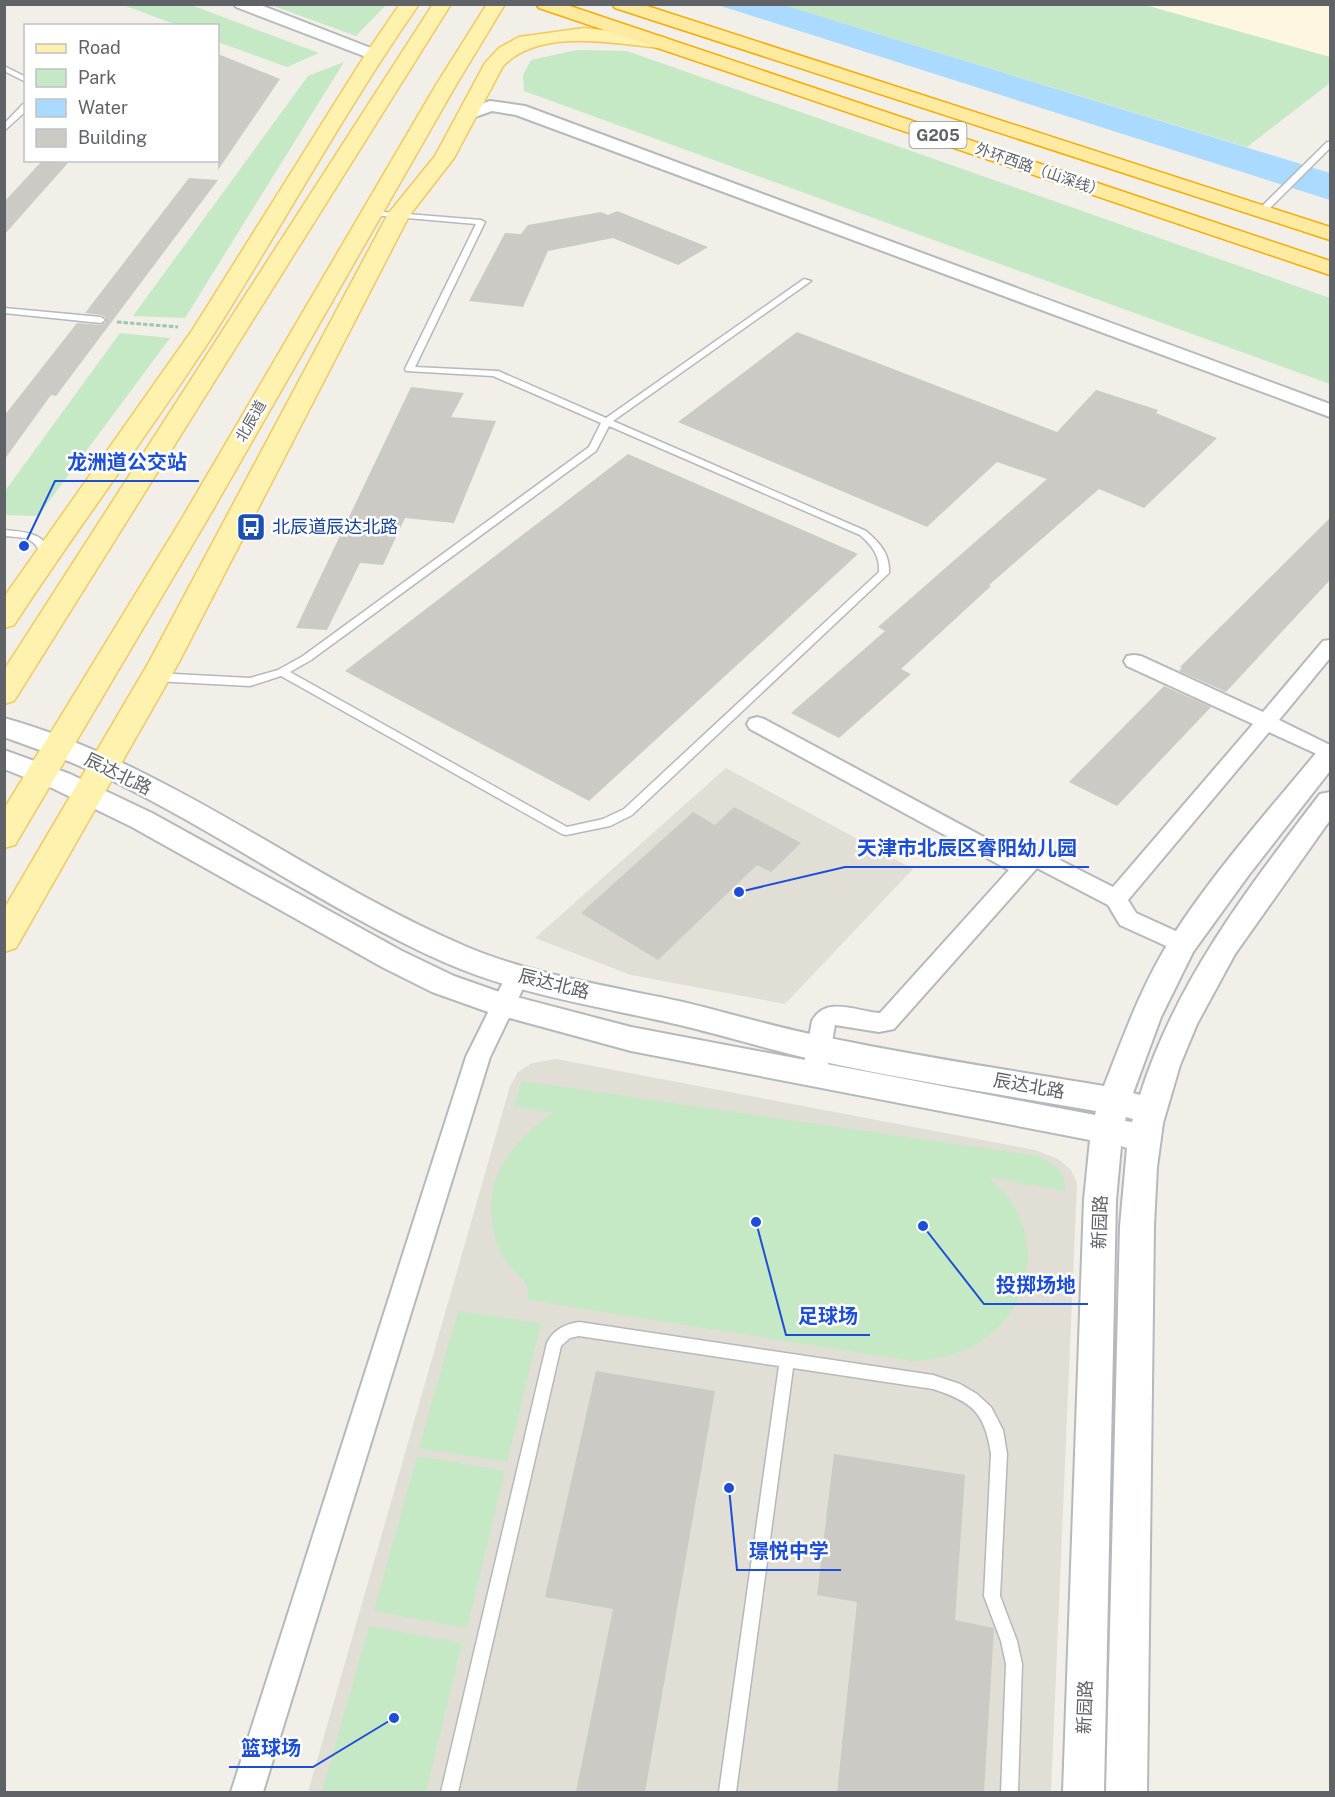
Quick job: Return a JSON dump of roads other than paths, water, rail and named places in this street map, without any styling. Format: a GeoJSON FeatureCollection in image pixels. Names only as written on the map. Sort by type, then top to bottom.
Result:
{"type":"FeatureCollection","features":[{"type":"Feature","properties":{"kind":"highway","name":"外环西路（山深线）"},"geometry":{"type":"LineString","coordinates":[[544,4],[1330,267]]}},
{"type":"Feature","properties":{"kind":"highway","name":"外环西路（山深线）"},"geometry":{"type":"LineString","coordinates":[[621,4],[1330,234]]}},
{"type":"Feature","properties":{"kind":"main road"},"geometry":{"type":"LineString","coordinates":[[4,619],[46,555],[204,330],[375,55],[410,4]]}},
{"type":"Feature","properties":{"kind":"main road"},"geometry":{"type":"LineString","coordinates":[[4,694],[442,4]]}},
{"type":"Feature","properties":{"kind":"main road","name":"北辰道"},"geometry":{"type":"LineString","coordinates":[[4,837],[194,520],[446,85],[496,4]]}},
{"type":"Feature","properties":{"kind":"main road"},"geometry":{"type":"LineString","coordinates":[[446,85],[463,70],[489,53],[542,38],[574,34],[602,34],[659,42]]}},
{"type":"Feature","properties":{"kind":"main road"},"geometry":{"type":"LineString","coordinates":[[4,939],[155,677],[399,214],[444,158],[495,63],[506,52],[542,38]]}},
{"type":"Feature","properties":{"kind":"street"},"geometry":{"type":"LineString","coordinates":[[242,4],[375,55]]}},
{"type":"Feature","properties":{"kind":"street"},"geometry":{"type":"LineString","coordinates":[[489,75],[495,87],[508,95],[1330,396]]}},
{"type":"Feature","properties":{"kind":"street"},"geometry":{"type":"LineString","coordinates":[[469,114],[490,106],[519,110],[1330,411]]}},
{"type":"Feature","properties":{"kind":"street"},"geometry":{"type":"LineString","coordinates":[[1116,898],[1330,646]]}},
{"type":"Feature","properties":{"kind":"street"},"geometry":{"type":"LineString","coordinates":[[1134,661],[1330,753]]}},
{"type":"Feature","properties":{"kind":"street"},"geometry":{"type":"LineString","coordinates":[[757,724],[1023,868]]}},
{"type":"Feature","properties":{"kind":"street","name":"辰达北路"},"geometry":{"type":"LineString","coordinates":[[4,727],[58,745],[104,765],[147,787],[368,913],[461,957],[517,976],[713,1021],[816,1061]]}},
{"type":"Feature","properties":{"kind":"street","name":"新园路"},"geometry":{"type":"LineString","coordinates":[[1083,1792],[1100,1200],[1110,1115],[1146,1017],[1164,977],[1184,944],[1238,868],[1330,753]]}},
{"type":"Feature","properties":{"kind":"street","name":"辰达北路"},"geometry":{"type":"LineString","coordinates":[[4,759],[88,794],[183,842],[392,959],[443,984],[502,1005],[631,1039],[816,1061],[1148,1124]]}},
{"type":"Feature","properties":{"kind":"street","name":"新园路"},"geometry":{"type":"LineString","coordinates":[[1127,1792],[1137,1226],[1140,1176],[1148,1124],[1188,1009],[1214,960],[1330,801]]}},
{"type":"Feature","properties":{"kind":"street"},"geometry":{"type":"LineString","coordinates":[[816,1061],[824,1021],[831,1015],[877,1023],[886,1022],[1034,857],[1116,898],[1128,919],[1184,944]]}},
{"type":"Feature","properties":{"kind":"street"},"geometry":{"type":"LineString","coordinates":[[247,1792],[478,1057],[517,976]]}},
{"type":"Feature","properties":{"kind":"lane"},"geometry":{"type":"LineString","coordinates":[[4,68],[24,79]]}},
{"type":"Feature","properties":{"kind":"lane"},"geometry":{"type":"LineString","coordinates":[[4,129],[24,108]]}},
{"type":"Feature","properties":{"kind":"lane"},"geometry":{"type":"LineString","coordinates":[[1261,212],[1330,144]]}},
{"type":"Feature","properties":{"kind":"lane"},"geometry":{"type":"LineString","coordinates":[[282,672],[566,831],[606,823],[628,812],[884,573],[885,559],[878,546],[863,533],[495,373],[409,369],[481,222],[373,213]]}},
{"type":"Feature","properties":{"kind":"lane"},"geometry":{"type":"LineString","coordinates":[[155,677],[250,682],[282,672],[307,658],[593,449],[606,422],[807,282]]}},
{"type":"Feature","properties":{"kind":"lane"},"geometry":{"type":"LineString","coordinates":[[4,310],[101,320]]}},
{"type":"Feature","properties":{"kind":"lane"},"geometry":{"type":"LineString","coordinates":[[4,533],[34,537],[43,544],[46,555]]}},
{"type":"Feature","properties":{"kind":"lane"},"geometry":{"type":"LineString","coordinates":[[449,1792],[554,1343],[569,1329],[933,1382],[955,1389],[972,1399],[986,1412],[995,1430],[999,1454],[992,1596],[1009,1641],[1014,1664],[1010,1792]]}},
{"type":"Feature","properties":{"kind":"lane"},"geometry":{"type":"LineString","coordinates":[[727,1792],[787,1360]]}},
{"type":"Feature","properties":{"kind":"water"},"geometry":{"type":"Polygon","coordinates":[[[718,5],[784,5],[1330,173],[1330,200],[718,5]]]}},
{"type":"Feature","properties":{"kind":"place","name":"北辰道辰达北路"},"geometry":{"type":"Point","coordinates":[251,527]}},
{"type":"Feature","properties":{"kind":"place","name":"龙洲道公交站"},"geometry":{"type":"Point","coordinates":[24,546]}},
{"type":"Feature","properties":{"kind":"place","name":"天津市北辰区睿阳幼儿园"},"geometry":{"type":"Point","coordinates":[739,892]}},
{"type":"Feature","properties":{"kind":"place","name":"足球场"},"geometry":{"type":"Point","coordinates":[756,1222]}},
{"type":"Feature","properties":{"kind":"place","name":"投掷场地"},"geometry":{"type":"Point","coordinates":[923,1226]}},
{"type":"Feature","properties":{"kind":"place","name":"璟悦中学"},"geometry":{"type":"Point","coordinates":[729,1488]}},
{"type":"Feature","properties":{"kind":"place","name":"篮球场"},"geometry":{"type":"Point","coordinates":[394,1718]}}]}
